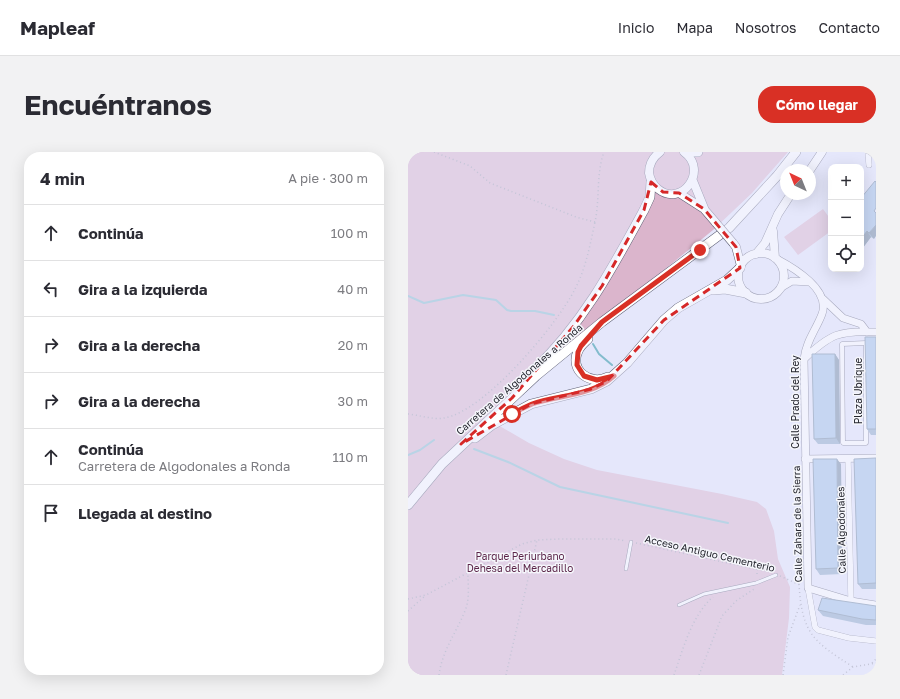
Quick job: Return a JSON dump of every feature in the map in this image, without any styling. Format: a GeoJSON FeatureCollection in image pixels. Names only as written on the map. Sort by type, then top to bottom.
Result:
{"type":"FeatureCollection","features":[{"type":"Feature","properties":{"kind":"main road"},"geometry":{"type":"LineString","coordinates":[[512,398],[526,378],[557,347],[602,286],[650,197],[652,182],[649,167],[652,160],[660,152]]}},
{"type":"Feature","properties":{"kind":"main road"},"geometry":{"type":"LineString","coordinates":[[684,152],[692,160],[695,167],[693,181],[704,209]]}},
{"type":"Feature","properties":{"kind":"main road"},"geometry":{"type":"LineString","coordinates":[[693,152],[698,152]]}},
{"type":"Feature","properties":{"kind":"main road","name":"Carretera de Algodonales a Ronda"},"geometry":{"type":"LineString","coordinates":[[408,505],[428,480],[461,444],[512,398],[602,322],[729,228],[764,192],[796,152]]}},
{"type":"Feature","properties":{"kind":"main road"},"geometry":{"type":"LineString","coordinates":[[814,164],[822,152]]}},
{"type":"Feature","properties":{"kind":"main road"},"geometry":{"type":"LineString","coordinates":[[678,193],[689,186],[693,181]]}},
{"type":"Feature","properties":{"kind":"main road"},"geometry":{"type":"LineString","coordinates":[[652,182],[663,192],[678,193],[704,209],[716,223],[734,245],[740,267],[739,282],[746,293]]}},
{"type":"Feature","properties":{"kind":"main road"},"geometry":{"type":"LineString","coordinates":[[712,290],[740,267],[744,261],[755,254],[765,243],[778,214],[787,200]]}},
{"type":"Feature","properties":{"kind":"main road"},"geometry":{"type":"LineString","coordinates":[[461,444],[478,437],[512,414],[531,404],[591,389],[603,384],[627,364],[664,320],[694,298],[712,290],[725,288],[746,293],[758,299],[765,299],[778,292],[782,286],[784,272],[776,258],[772,240],[773,227]]}},
{"type":"Feature","properties":{"kind":"main road"},"geometry":{"type":"LineString","coordinates":[[734,245],[755,254],[763,253],[776,258]]}},
{"type":"Feature","properties":{"kind":"main road"},"geometry":{"type":"LineString","coordinates":[[602,322],[581,346],[578,352],[577,365],[580,371],[590,379],[603,380],[614,376]]}},
{"type":"Feature","properties":{"kind":"street"},"geometry":{"type":"LineString","coordinates":[[868,152],[869,165]]}},
{"type":"Feature","properties":{"kind":"street"},"geometry":{"type":"LineString","coordinates":[[776,258],[805,276],[823,299],[843,318],[863,326],[867,332]]}},
{"type":"Feature","properties":{"kind":"street"},"geometry":{"type":"LineString","coordinates":[[782,286],[792,281],[809,282]]}},
{"type":"Feature","properties":{"kind":"street","name":"Calle Prado del Rey"},"geometry":{"type":"LineString","coordinates":[[806,459],[804,359],[806,344],[823,309],[823,299]]}},
{"type":"Feature","properties":{"kind":"street"},"geometry":{"type":"LineString","coordinates":[[804,359],[819,345],[836,335],[845,332],[876,332]]}},
{"type":"Feature","properties":{"kind":"street","name":"Plaza Ubrique"},"geometry":{"type":"LineString","coordinates":[[866,343],[866,443],[843,443],[842,344],[866,343]]}},
{"type":"Feature","properties":{"kind":"street","name":"Calle Algodonales"},"geometry":{"type":"LineString","coordinates":[[848,458],[851,601]]}},
{"type":"Feature","properties":{"kind":"street"},"geometry":{"type":"LineString","coordinates":[[806,459],[876,458]]}},
{"type":"Feature","properties":{"kind":"street","name":"Calle Zahara de la Sierra"},"geometry":{"type":"LineString","coordinates":[[806,459],[808,588]]}},
{"type":"Feature","properties":{"kind":"street"},"geometry":{"type":"LineString","coordinates":[[876,605],[851,601],[808,588],[815,627],[818,630],[849,638],[876,641]]}},
{"type":"Feature","properties":{"kind":"lane"},"geometry":{"type":"LineString","coordinates":[[626,569],[631,542]]}},
{"type":"Feature","properties":{"kind":"lane"},"geometry":{"type":"LineString","coordinates":[[679,605],[704,594],[756,584],[776,575]]}},
{"type":"Feature","properties":{"kind":"path"},"geometry":{"type":"LineString","coordinates":[[434,152],[470,166],[490,183],[576,217],[595,222]]}},
{"type":"Feature","properties":{"kind":"path"},"geometry":{"type":"LineString","coordinates":[[408,414],[437,419],[456,415],[491,391],[546,333],[574,291],[586,263],[599,205],[601,162],[604,152]]}},
{"type":"Feature","properties":{"kind":"path","name":"Acceso Antiguo Cementerio"},"geometry":{"type":"LineString","coordinates":[[426,595],[522,544],[537,540],[616,539],[757,569],[808,588]]}},
{"type":"Feature","properties":{"kind":"path"},"geometry":{"type":"LineString","coordinates":[[506,675],[537,540]]}},
{"type":"Feature","properties":{"kind":"path"},"geometry":{"type":"LineString","coordinates":[[699,675],[722,616],[736,601],[754,589],[756,584],[757,569]]}},
{"type":"Feature","properties":{"kind":"path"},"geometry":{"type":"LineString","coordinates":[[439,675],[440,664],[465,610],[469,592],[468,573]]}},
{"type":"Feature","properties":{"kind":"path"},"geometry":{"type":"LineString","coordinates":[[674,675],[696,618],[708,602],[719,592]]}},
{"type":"Feature","properties":{"kind":"path"},"geometry":{"type":"LineString","coordinates":[[408,599],[426,595]]}},
{"type":"Feature","properties":{"kind":"path"},"geometry":{"type":"LineString","coordinates":[[408,611],[426,595]]}},
{"type":"Feature","properties":{"kind":"path"},"geometry":{"type":"LineString","coordinates":[[783,675],[788,637],[800,605]]}},
{"type":"Feature","properties":{"kind":"path"},"geometry":{"type":"LineString","coordinates":[[871,664],[876,659]]}},
{"type":"Feature","properties":{"kind":"path"},"geometry":{"type":"LineString","coordinates":[[844,675],[853,666],[876,663]]}},
{"type":"Feature","properties":{"kind":"highlighted area"},"geometry":{"type":"Polygon","coordinates":[[[651,182],[663,192],[679,193],[704,209],[736,247],[740,268],[664,320],[607,381],[591,389],[531,404],[461,444],[512,398],[573,327],[602,286],[644,210],[651,182]]]}},
{"type":"Feature","properties":{"kind":"green space","name":"Parque Periurbano Dehesa del Mercadillo"},"geometry":{"type":"Polygon","coordinates":[[[408,152],[788,152],[752,193],[713,230],[484,417],[529,443],[564,459],[597,470],[757,502],[766,509],[774,531],[778,559],[790,587],[789,618],[782,675],[408,675],[408,152]]]}},
{"type":"Feature","properties":{"kind":"green space"},"geometry":{"type":"Polygon","coordinates":[[[823,209],[828,216],[828,233],[798,255],[784,237],[823,209]]]}},
{"type":"Feature","properties":{"kind":"building"},"geometry":{"type":"Polygon","coordinates":[[[875,181],[876,208],[874,211],[876,213],[876,225],[869,233],[867,231],[864,235],[864,200],[864,194],[875,181]]]}},
{"type":"Feature","properties":{"kind":"building"},"geometry":{"type":"Polygon","coordinates":[[[865,337],[876,337],[876,429],[867,429],[865,337]]]}},
{"type":"Feature","properties":{"kind":"building"},"geometry":{"type":"Polygon","coordinates":[[[812,354],[835,354],[836,438],[814,439],[812,354]]]}},
{"type":"Feature","properties":{"kind":"building"},"geometry":{"type":"Polygon","coordinates":[[[876,458],[876,583],[858,584],[854,459],[876,458]]]}},
{"type":"Feature","properties":{"kind":"building"},"geometry":{"type":"Polygon","coordinates":[[[813,459],[837,459],[838,568],[816,569],[813,459]]]}},
{"type":"Feature","properties":{"kind":"building"},"geometry":{"type":"Polygon","coordinates":[[[822,598],[876,606],[876,620],[862,619],[818,610],[822,598]]]}},
{"type":"Feature","properties":{"kind":"waterway"},"geometry":{"type":"LineString","coordinates":[[408,296],[424,303],[463,295],[496,300],[507,310],[511,311],[535,311],[554,315]]}},
{"type":"Feature","properties":{"kind":"waterway"},"geometry":{"type":"LineString","coordinates":[[593,344],[599,354],[612,365]]}},
{"type":"Feature","properties":{"kind":"waterway"},"geometry":{"type":"LineString","coordinates":[[408,455],[420,450],[434,440]]}},
{"type":"Feature","properties":{"kind":"waterway"},"geometry":{"type":"LineString","coordinates":[[474,449],[508,462],[560,487],[728,523]]}},
{"type":"Feature","properties":{"kind":"route"},"geometry":{"type":"LineString","coordinates":[[512,414],[531,404],[598,387],[614,376],[609,376],[603,380],[590,379],[584,376],[577,365],[576,358],[581,346],[602,322],[700,250]]}}]}
